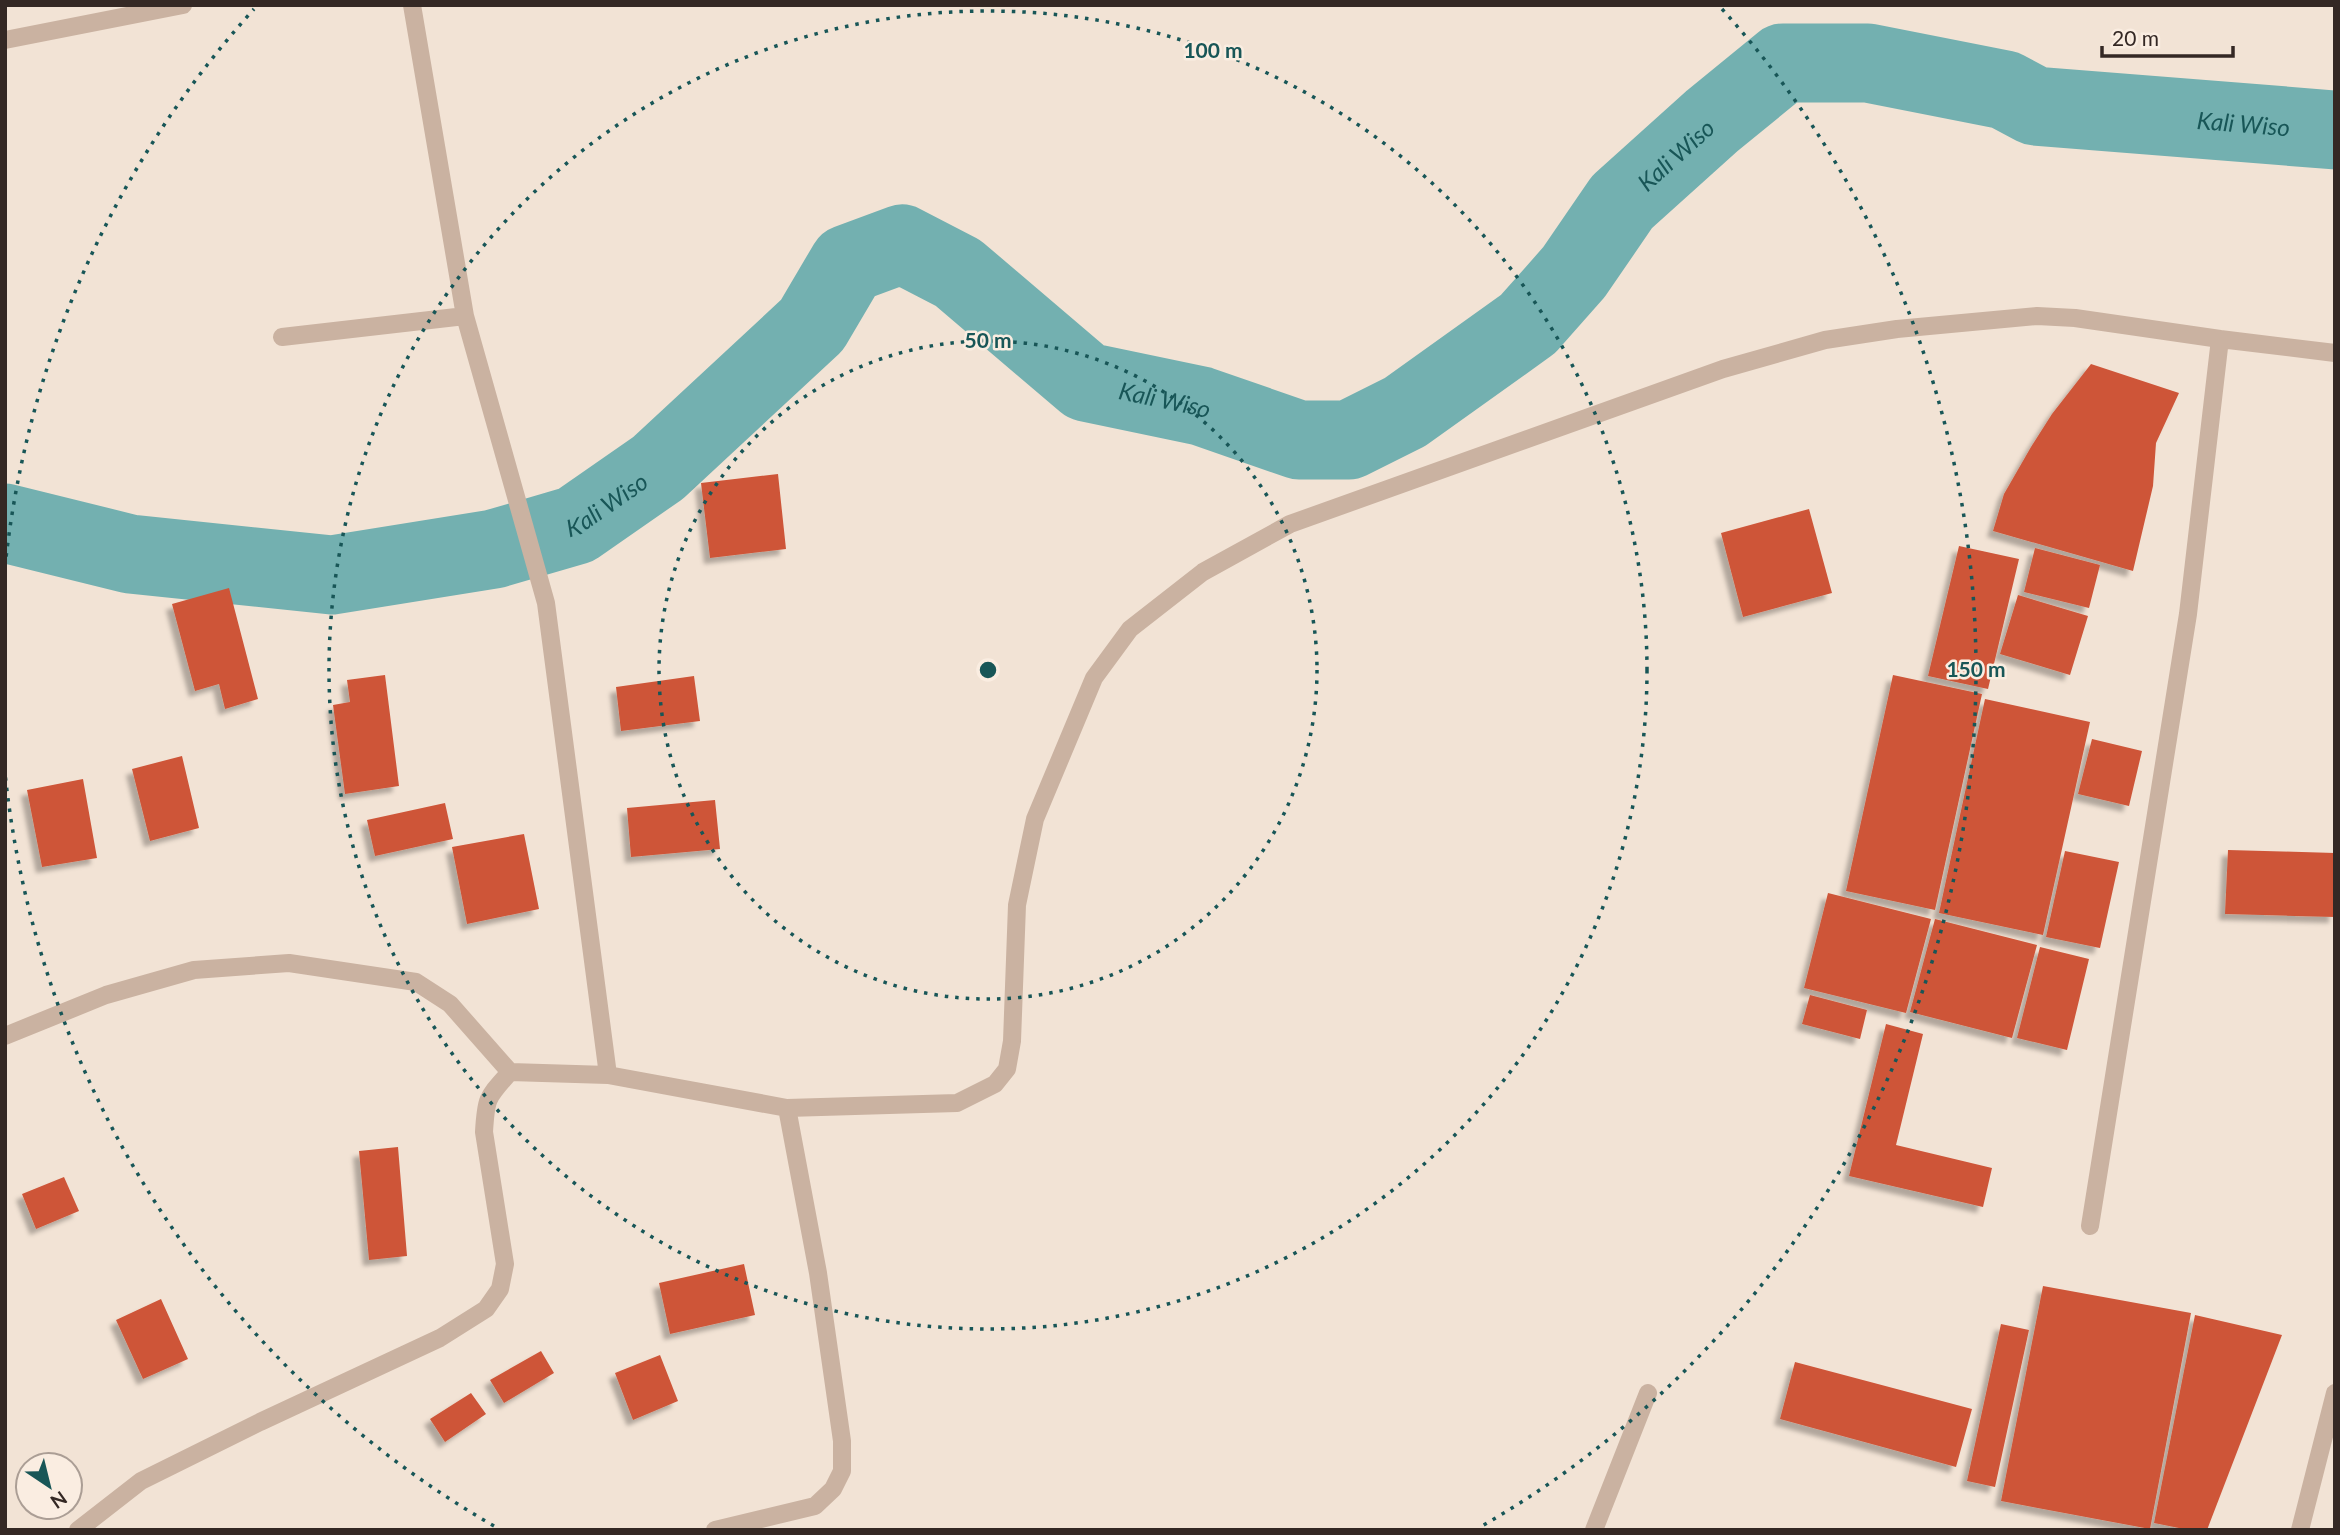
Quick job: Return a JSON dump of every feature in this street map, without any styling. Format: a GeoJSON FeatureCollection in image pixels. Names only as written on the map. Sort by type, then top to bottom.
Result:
{"type":"FeatureCollection","features":[{"type":"Feature","properties":{"kind":"street"},"geometry":{"type":"LineString","coordinates":[[5,40],[183,5]]}},
{"type":"Feature","properties":{"kind":"street"},"geometry":{"type":"LineString","coordinates":[[412,5],[465,316],[546,603],[608,1075]]}},
{"type":"Feature","properties":{"kind":"street"},"geometry":{"type":"LineString","coordinates":[[282,337],[465,316]]}},
{"type":"Feature","properties":{"kind":"street"},"geometry":{"type":"LineString","coordinates":[[5,1036],[106,995],[194,970],[289,963],[416,982],[450,1003],[510,1072],[608,1075],[787,1108],[957,1103],[995,1084],[1007,1069],[1012,1041],[1017,905],[1035,819],[1094,678],[1130,629],[1203,572],[1290,524],[1723,369],[1825,340],[1897,329],[2037,316],[2075,318],[2335,353]]}},
{"type":"Feature","properties":{"kind":"street"},"geometry":{"type":"LineString","coordinates":[[2090,1226],[2188,614],[2220,339]]}},
{"type":"Feature","properties":{"kind":"street"},"geometry":{"type":"LineString","coordinates":[[78,1530],[142,1481],[260,1422],[440,1338],[486,1309],[500,1289],[505,1264],[484,1132],[485,1112],[488,1096],[510,1072]]}},
{"type":"Feature","properties":{"kind":"street"},"geometry":{"type":"LineString","coordinates":[[715,1530],[815,1506],[833,1489],[842,1471],[842,1441],[818,1273],[787,1108]]}},
{"type":"Feature","properties":{"kind":"street"},"geometry":{"type":"LineString","coordinates":[[1594,1530],[1648,1393]]}},
{"type":"Feature","properties":{"kind":"street"},"geometry":{"type":"LineString","coordinates":[[2300,1530],[2335,1393]]}},
{"type":"Feature","properties":{"kind":"water"},"geometry":{"type":"Polygon","coordinates":[[[2105,84],[2223,85],[2311,90],[2335,96],[2335,150],[2298,128],[2251,154],[2216,135],[2164,139],[2128,124],[2081,119],[2047,123],[2035,106],[2063,88],[2105,84]]]}},
{"type":"Feature","properties":{"kind":"building"},"geometry":{"type":"Polygon","coordinates":[[[2091,364],[2179,393],[2156,443],[2153,486],[2133,571],[1993,531],[2004,494],[2031,447],[2052,414],[2091,364]]]}},
{"type":"Feature","properties":{"kind":"building"},"geometry":{"type":"Polygon","coordinates":[[[778,474],[786,549],[710,558],[701,483],[778,474]]]}},
{"type":"Feature","properties":{"kind":"building"},"geometry":{"type":"Polygon","coordinates":[[[1809,509],[1832,593],[1743,617],[1721,533],[1809,509]]]}},
{"type":"Feature","properties":{"kind":"building"},"geometry":{"type":"Polygon","coordinates":[[[1959,546],[2019,559],[1988,689],[1928,676],[1959,546]]]}},
{"type":"Feature","properties":{"kind":"building"},"geometry":{"type":"Polygon","coordinates":[[[2035,548],[2100,565],[2089,608],[2024,592],[2035,548]]]}},
{"type":"Feature","properties":{"kind":"building"},"geometry":{"type":"Polygon","coordinates":[[[229,588],[258,699],[225,709],[219,684],[195,691],[172,604],[229,588]]]}},
{"type":"Feature","properties":{"kind":"building"},"geometry":{"type":"Polygon","coordinates":[[[2018,595],[2088,616],[2070,675],[2000,654],[2018,595]]]}},
{"type":"Feature","properties":{"kind":"building"},"geometry":{"type":"Polygon","coordinates":[[[385,675],[399,786],[345,794],[333,705],[350,702],[347,680],[385,675]]]}},
{"type":"Feature","properties":{"kind":"building"},"geometry":{"type":"Polygon","coordinates":[[[1893,675],[1982,694],[1935,910],[1846,891],[1893,675]]]}},
{"type":"Feature","properties":{"kind":"building"},"geometry":{"type":"Polygon","coordinates":[[[694,676],[700,721],[621,731],[616,687],[694,676]]]}},
{"type":"Feature","properties":{"kind":"building"},"geometry":{"type":"Polygon","coordinates":[[[1985,699],[2090,722],[2043,935],[1939,913],[1985,699]]]}},
{"type":"Feature","properties":{"kind":"building"},"geometry":{"type":"Polygon","coordinates":[[[2092,739],[2142,751],[2129,806],[2078,794],[2092,739]]]}},
{"type":"Feature","properties":{"kind":"building"},"geometry":{"type":"Polygon","coordinates":[[[182,756],[199,828],[150,841],[132,769],[182,756]]]}},
{"type":"Feature","properties":{"kind":"building"},"geometry":{"type":"Polygon","coordinates":[[[83,779],[97,858],[42,867],[27,790],[83,779]]]}},
{"type":"Feature","properties":{"kind":"building"},"geometry":{"type":"Polygon","coordinates":[[[715,800],[720,849],[631,857],[627,808],[715,800]]]}},
{"type":"Feature","properties":{"kind":"building"},"geometry":{"type":"Polygon","coordinates":[[[445,803],[453,839],[375,856],[367,820],[445,803]]]}},
{"type":"Feature","properties":{"kind":"building"},"geometry":{"type":"Polygon","coordinates":[[[524,834],[539,909],[467,924],[452,847],[524,834]]]}},
{"type":"Feature","properties":{"kind":"building"},"geometry":{"type":"Polygon","coordinates":[[[2228,850],[2335,853],[2335,917],[2225,914],[2228,850]]]}},
{"type":"Feature","properties":{"kind":"building"},"geometry":{"type":"Polygon","coordinates":[[[2065,851],[2119,862],[2100,948],[2046,937],[2065,851]]]}},
{"type":"Feature","properties":{"kind":"building"},"geometry":{"type":"Polygon","coordinates":[[[1828,893],[1931,919],[1906,1013],[1804,988],[1828,893]]]}},
{"type":"Feature","properties":{"kind":"building"},"geometry":{"type":"Polygon","coordinates":[[[1935,919],[2037,945],[2012,1038],[1910,1012],[1935,919]]]}},
{"type":"Feature","properties":{"kind":"building"},"geometry":{"type":"Polygon","coordinates":[[[2040,947],[2089,959],[2067,1050],[2017,1038],[2040,947]]]}},
{"type":"Feature","properties":{"kind":"building"},"geometry":{"type":"Polygon","coordinates":[[[1810,995],[1867,1010],[1860,1039],[1802,1024],[1810,995]]]}},
{"type":"Feature","properties":{"kind":"building"},"geometry":{"type":"Polygon","coordinates":[[[1886,1024],[1923,1034],[1896,1145],[1992,1168],[1983,1207],[1849,1176],[1886,1024]]]}},
{"type":"Feature","properties":{"kind":"building"},"geometry":{"type":"Polygon","coordinates":[[[398,1147],[407,1256],[369,1260],[359,1151],[398,1147]]]}},
{"type":"Feature","properties":{"kind":"building"},"geometry":{"type":"Polygon","coordinates":[[[64,1177],[79,1211],[36,1229],[22,1194],[64,1177]]]}},
{"type":"Feature","properties":{"kind":"building"},"geometry":{"type":"Polygon","coordinates":[[[744,1264],[755,1315],[670,1334],[659,1283],[744,1264]]]}},
{"type":"Feature","properties":{"kind":"building"},"geometry":{"type":"Polygon","coordinates":[[[2043,1286],[2191,1313],[2150,1529],[2001,1501],[2043,1286]]]}},
{"type":"Feature","properties":{"kind":"building"},"geometry":{"type":"Polygon","coordinates":[[[161,1299],[188,1359],[143,1379],[116,1320],[161,1299]]]}},
{"type":"Feature","properties":{"kind":"building"},"geometry":{"type":"Polygon","coordinates":[[[2195,1315],[2282,1335],[2207,1530],[2189,1530],[2154,1523],[2195,1315]]]}},
{"type":"Feature","properties":{"kind":"building"},"geometry":{"type":"Polygon","coordinates":[[[2001,1324],[2029,1330],[1995,1487],[1967,1481],[2001,1324]]]}},
{"type":"Feature","properties":{"kind":"building"},"geometry":{"type":"Polygon","coordinates":[[[541,1351],[554,1373],[504,1403],[490,1380],[541,1351]]]}},
{"type":"Feature","properties":{"kind":"building"},"geometry":{"type":"Polygon","coordinates":[[[660,1355],[678,1401],[633,1420],[615,1373],[660,1355]]]}},
{"type":"Feature","properties":{"kind":"building"},"geometry":{"type":"Polygon","coordinates":[[[1795,1362],[1972,1409],[1956,1467],[1780,1419],[1795,1362]]]}},
{"type":"Feature","properties":{"kind":"building"},"geometry":{"type":"Polygon","coordinates":[[[471,1393],[486,1414],[445,1442],[430,1419],[471,1393]]]}},
{"type":"Feature","properties":{"kind":"waterway","name":"Kali Wiso"},"geometry":{"type":"LineString","coordinates":[[5,523],[130,554],[332,575],[494,549],[576,525],[658,468],[812,325],[848,264],[902,244],[958,273],[1086,382],[1201,406],[1299,440],[1349,440],[1405,412],[1528,324],[1574,272],[1622,202],[1712,121],[1783,63],[1868,63],[2005,90],[2035,106],[2335,130]]}}]}
